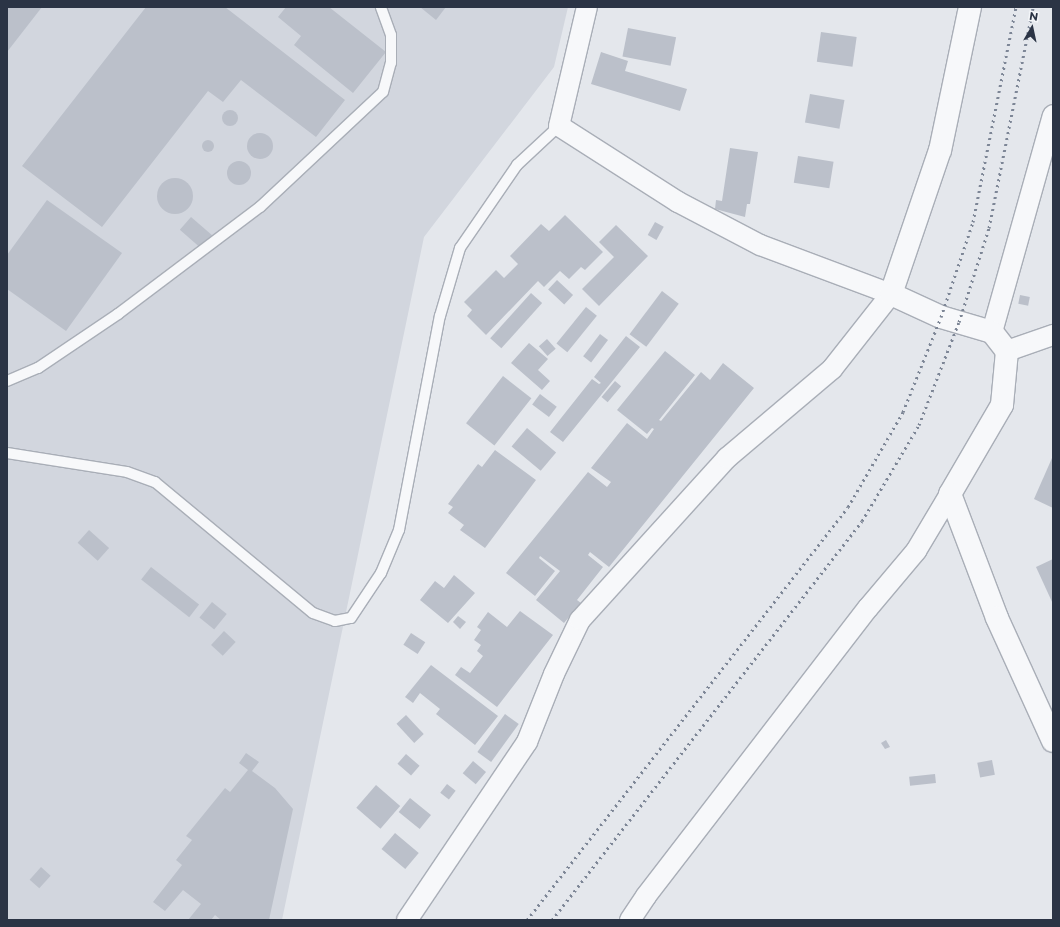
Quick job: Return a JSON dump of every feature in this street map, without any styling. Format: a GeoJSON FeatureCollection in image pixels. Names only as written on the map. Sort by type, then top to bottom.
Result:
{"type":"FeatureCollection","features":[{"type":"Feature","properties":{"kind":"street"},"geometry":{"type":"LineString","coordinates":[[587,7],[559,126],[678,202],[760,245],[891,294],[940,317],[992,332],[1007,351],[1002,405],[916,551],[863,615],[646,896],[630,920]]}},
{"type":"Feature","properties":{"kind":"street"},"geometry":{"type":"LineString","coordinates":[[407,920],[527,742],[554,674],[580,620],[726,458],[832,369],[891,294],[940,150],[970,7]]}},
{"type":"Feature","properties":{"kind":"street"},"geometry":{"type":"LineString","coordinates":[[992,332],[1053,115]]}},
{"type":"Feature","properties":{"kind":"street"},"geometry":{"type":"LineString","coordinates":[[1007,351],[1053,335]]}},
{"type":"Feature","properties":{"kind":"street"},"geometry":{"type":"LineString","coordinates":[[950,494],[997,618],[1053,741]]}},
{"type":"Feature","properties":{"kind":"lane"},"geometry":{"type":"LineString","coordinates":[[7,381],[38,368],[118,314],[254,212],[383,92],[391,64],[391,35],[381,7]]}},
{"type":"Feature","properties":{"kind":"lane"},"geometry":{"type":"LineString","coordinates":[[7,453],[127,472],[156,482],[313,613],[335,621],[351,618],[381,572],[399,530],[440,316],[460,248],[517,165],[559,126]]}},
{"type":"Feature","properties":{"kind":"shaded area"},"geometry":{"type":"Polygon","coordinates":[[[7,7],[568,7],[554,67],[424,237],[282,920],[7,920],[7,7]]]}},
{"type":"Feature","properties":{"kind":"building"},"geometry":{"type":"Polygon","coordinates":[[[7,7],[42,7],[7,52],[7,7]]]}},
{"type":"Feature","properties":{"kind":"building"},"geometry":{"type":"Polygon","coordinates":[[[146,7],[225,7],[345,100],[316,137],[241,80],[223,102],[208,91],[102,227],[22,166],[146,7]]]}},
{"type":"Feature","properties":{"kind":"building"},"geometry":{"type":"Polygon","coordinates":[[[286,7],[329,7],[386,52],[353,93],[294,45],[301,36],[278,17],[286,7]]]}},
{"type":"Feature","properties":{"kind":"building"},"geometry":{"type":"Polygon","coordinates":[[[420,7],[446,7],[436,20],[420,7]]]}},
{"type":"Feature","properties":{"kind":"building"},"geometry":{"type":"Polygon","coordinates":[[[628,28],[676,37],[671,66],[622,56],[628,28]]]}},
{"type":"Feature","properties":{"kind":"building"},"geometry":{"type":"Polygon","coordinates":[[[821,32],[857,37],[852,67],[817,62],[821,32]]]}},
{"type":"Feature","properties":{"kind":"building"},"geometry":{"type":"Polygon","coordinates":[[[601,52],[628,61],[625,71],[687,89],[680,111],[591,84],[601,52]]]}},
{"type":"Feature","properties":{"kind":"building"},"geometry":{"type":"Polygon","coordinates":[[[810,94],[844,100],[839,129],[805,123],[810,94]]]}},
{"type":"Feature","properties":{"kind":"building"},"geometry":{"type":"Polygon","coordinates":[[[230,110],[237,115],[238,118],[233,125],[230,126],[223,121],[222,118],[227,111],[230,110]]]}},
{"type":"Feature","properties":{"kind":"building"},"geometry":{"type":"Polygon","coordinates":[[[260,133],[269,137],[273,146],[269,155],[260,159],[251,155],[247,146],[251,137],[260,133]]]}},
{"type":"Feature","properties":{"kind":"building"},"geometry":{"type":"Polygon","coordinates":[[[208,140],[212,142],[214,146],[212,150],[208,152],[204,150],[202,146],[204,142],[208,140]]]}},
{"type":"Feature","properties":{"kind":"building"},"geometry":{"type":"Polygon","coordinates":[[[730,148],[758,152],[750,204],[747,204],[745,217],[715,209],[716,200],[722,201],[730,148]]]}},
{"type":"Feature","properties":{"kind":"building"},"geometry":{"type":"Polygon","coordinates":[[[798,156],[834,162],[829,188],[794,183],[798,156]]]}},
{"type":"Feature","properties":{"kind":"building"},"geometry":{"type":"Polygon","coordinates":[[[239,161],[248,164],[251,173],[248,182],[239,185],[230,182],[227,173],[230,164],[239,161]]]}},
{"type":"Feature","properties":{"kind":"building"},"geometry":{"type":"Polygon","coordinates":[[[179,178],[188,183],[192,189],[192,203],[188,209],[179,214],[171,214],[162,209],[158,203],[157,192],[162,183],[168,179],[179,178]]]}},
{"type":"Feature","properties":{"kind":"building"},"geometry":{"type":"Polygon","coordinates":[[[47,200],[122,253],[66,331],[7,289],[7,255],[47,200]]]}},
{"type":"Feature","properties":{"kind":"building"},"geometry":{"type":"Polygon","coordinates":[[[565,215],[603,252],[585,270],[581,267],[569,279],[560,271],[544,287],[538,281],[486,335],[467,316],[472,310],[464,302],[496,270],[504,278],[518,264],[510,256],[541,224],[549,231],[565,215]]]}},
{"type":"Feature","properties":{"kind":"building"},"geometry":{"type":"Polygon","coordinates":[[[191,217],[212,235],[201,248],[180,230],[191,217]]]}},
{"type":"Feature","properties":{"kind":"building"},"geometry":{"type":"Polygon","coordinates":[[[655,222],[664,227],[656,240],[648,235],[655,222]]]}},
{"type":"Feature","properties":{"kind":"building"},"geometry":{"type":"Polygon","coordinates":[[[616,225],[648,256],[599,306],[582,289],[614,257],[599,242],[616,225]]]}},
{"type":"Feature","properties":{"kind":"building"},"geometry":{"type":"Polygon","coordinates":[[[557,280],[573,295],[564,305],[548,290],[557,280]]]}},
{"type":"Feature","properties":{"kind":"building"},"geometry":{"type":"Polygon","coordinates":[[[662,291],[679,304],[646,347],[630,334],[662,291]]]}},
{"type":"Feature","properties":{"kind":"building"},"geometry":{"type":"Polygon","coordinates":[[[531,293],[542,303],[501,348],[490,338],[531,293]]]}},
{"type":"Feature","properties":{"kind":"building"},"geometry":{"type":"Polygon","coordinates":[[[1020,295],[1030,297],[1028,306],[1018,304],[1020,295]]]}},
{"type":"Feature","properties":{"kind":"building"},"geometry":{"type":"Polygon","coordinates":[[[586,307],[597,316],[567,352],[556,344],[586,307]]]}},
{"type":"Feature","properties":{"kind":"building"},"geometry":{"type":"Polygon","coordinates":[[[600,334],[608,340],[591,362],[583,356],[600,334]]]}},
{"type":"Feature","properties":{"kind":"building"},"geometry":{"type":"Polygon","coordinates":[[[626,336],[640,347],[563,442],[550,432],[592,379],[599,384],[601,383],[594,377],[626,336]]]}},
{"type":"Feature","properties":{"kind":"building"},"geometry":{"type":"Polygon","coordinates":[[[547,339],[556,349],[548,356],[539,346],[547,339]]]}},
{"type":"Feature","properties":{"kind":"building"},"geometry":{"type":"Polygon","coordinates":[[[529,343],[548,359],[538,370],[550,381],[542,390],[511,363],[529,343]]]}},
{"type":"Feature","properties":{"kind":"building"},"geometry":{"type":"Polygon","coordinates":[[[665,351],[695,375],[659,420],[661,421],[701,372],[710,380],[723,363],[754,388],[609,567],[590,552],[588,555],[603,567],[577,600],[581,603],[564,623],[536,600],[560,571],[540,556],[539,558],[555,571],[535,596],[506,573],[588,472],[607,487],[611,482],[591,468],[627,423],[647,439],[654,429],[652,428],[647,434],[617,410],[665,351]]]}},
{"type":"Feature","properties":{"kind":"building"},"geometry":{"type":"Polygon","coordinates":[[[503,376],[531,398],[494,445],[466,423],[503,376]]]}},
{"type":"Feature","properties":{"kind":"building"},"geometry":{"type":"Polygon","coordinates":[[[615,381],[621,386],[608,402],[602,397],[615,381]]]}},
{"type":"Feature","properties":{"kind":"building"},"geometry":{"type":"Polygon","coordinates":[[[540,394],[557,407],[549,417],[532,404],[540,394]]]}},
{"type":"Feature","properties":{"kind":"building"},"geometry":{"type":"Polygon","coordinates":[[[527,428],[556,452],[541,471],[512,446],[527,428]]]}},
{"type":"Feature","properties":{"kind":"building"},"geometry":{"type":"Polygon","coordinates":[[[495,450],[536,480],[485,548],[460,530],[464,525],[448,513],[453,507],[448,504],[478,464],[482,467],[495,450]]]}},
{"type":"Feature","properties":{"kind":"building"},"geometry":{"type":"Polygon","coordinates":[[[1052,458],[1053,459],[1053,508],[1034,499],[1052,458]]]}},
{"type":"Feature","properties":{"kind":"building"},"geometry":{"type":"Polygon","coordinates":[[[89,530],[109,548],[98,561],[78,543],[89,530]]]}},
{"type":"Feature","properties":{"kind":"building"},"geometry":{"type":"Polygon","coordinates":[[[1053,559],[1053,604],[1036,567],[1053,559]]]}},
{"type":"Feature","properties":{"kind":"building"},"geometry":{"type":"Polygon","coordinates":[[[151,567],[199,605],[189,617],[141,580],[151,567]]]}},
{"type":"Feature","properties":{"kind":"building"},"geometry":{"type":"Polygon","coordinates":[[[454,575],[475,593],[448,623],[420,600],[435,581],[444,588],[454,575]]]}},
{"type":"Feature","properties":{"kind":"building"},"geometry":{"type":"Polygon","coordinates":[[[212,602],[227,614],[214,630],[199,618],[212,602]]]}},
{"type":"Feature","properties":{"kind":"building"},"geometry":{"type":"Polygon","coordinates":[[[520,611],[553,635],[497,707],[455,675],[461,667],[470,673],[483,656],[477,651],[481,645],[474,640],[481,630],[477,627],[488,612],[507,627],[520,611]]]}},
{"type":"Feature","properties":{"kind":"building"},"geometry":{"type":"Polygon","coordinates":[[[458,616],[466,622],[460,629],[453,622],[458,616]]]}},
{"type":"Feature","properties":{"kind":"building"},"geometry":{"type":"Polygon","coordinates":[[[224,631],[236,642],[223,656],[211,645],[224,631]]]}},
{"type":"Feature","properties":{"kind":"building"},"geometry":{"type":"Polygon","coordinates":[[[411,633],[425,642],[418,654],[403,645],[411,633]]]}},
{"type":"Feature","properties":{"kind":"building"},"geometry":{"type":"Polygon","coordinates":[[[431,665],[498,716],[475,745],[436,714],[440,709],[420,693],[413,703],[405,697],[431,665]]]}},
{"type":"Feature","properties":{"kind":"building"},"geometry":{"type":"Polygon","coordinates":[[[505,714],[519,724],[491,762],[477,752],[505,714]]]}},
{"type":"Feature","properties":{"kind":"building"},"geometry":{"type":"Polygon","coordinates":[[[406,715],[424,734],[414,743],[396,724],[406,715]]]}},
{"type":"Feature","properties":{"kind":"building"},"geometry":{"type":"Polygon","coordinates":[[[886,740],[890,747],[885,749],[881,743],[886,740]]]}},
{"type":"Feature","properties":{"kind":"building"},"geometry":{"type":"Polygon","coordinates":[[[246,753],[259,762],[252,771],[275,788],[293,809],[269,920],[221,920],[215,915],[211,920],[188,920],[201,904],[183,890],[165,911],[153,902],[182,865],[176,860],[192,840],[186,836],[225,788],[230,792],[248,770],[239,763],[246,753]]]}},
{"type":"Feature","properties":{"kind":"building"},"geometry":{"type":"Polygon","coordinates":[[[406,754],[420,766],[411,776],[397,764],[406,754]]]}},
{"type":"Feature","properties":{"kind":"building"},"geometry":{"type":"Polygon","coordinates":[[[992,760],[995,775],[980,778],[977,763],[992,760]]]}},
{"type":"Feature","properties":{"kind":"building"},"geometry":{"type":"Polygon","coordinates":[[[473,761],[486,772],[476,784],[463,773],[473,761]]]}},
{"type":"Feature","properties":{"kind":"building"},"geometry":{"type":"Polygon","coordinates":[[[935,774],[936,783],[910,786],[909,777],[935,774]]]}},
{"type":"Feature","properties":{"kind":"building"},"geometry":{"type":"Polygon","coordinates":[[[447,784],[456,791],[449,799],[440,793],[447,784]]]}},
{"type":"Feature","properties":{"kind":"building"},"geometry":{"type":"Polygon","coordinates":[[[376,785],[400,806],[380,829],[356,808],[376,785]]]}},
{"type":"Feature","properties":{"kind":"building"},"geometry":{"type":"Polygon","coordinates":[[[410,798],[431,815],[420,829],[399,812],[410,798]]]}},
{"type":"Feature","properties":{"kind":"building"},"geometry":{"type":"Polygon","coordinates":[[[395,833],[419,853],[405,869],[382,849],[395,833]]]}},
{"type":"Feature","properties":{"kind":"building"},"geometry":{"type":"Polygon","coordinates":[[[41,867],[51,876],[39,888],[30,880],[41,867]]]}},
{"type":"Feature","properties":{"kind":"railway"},"geometry":{"type":"LineString","coordinates":[[527,920],[848,507],[903,412],[941,317],[973,222],[1016,7]]}},
{"type":"Feature","properties":{"kind":"railway"},"geometry":{"type":"LineString","coordinates":[[552,920],[862,521],[919,425],[959,322],[989,228],[1033,7]]}}]}
